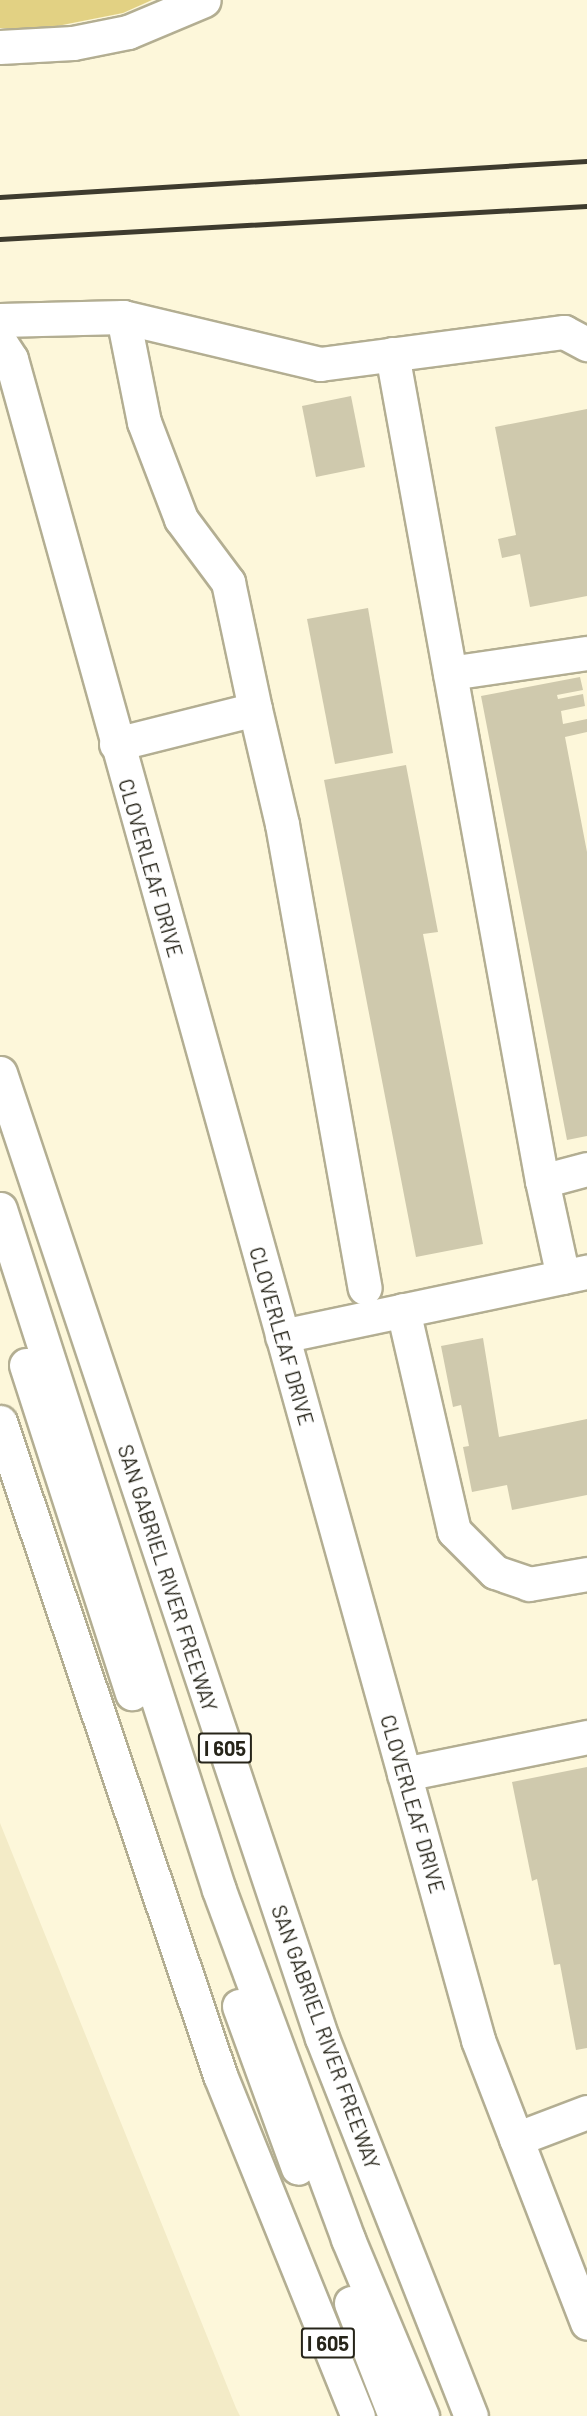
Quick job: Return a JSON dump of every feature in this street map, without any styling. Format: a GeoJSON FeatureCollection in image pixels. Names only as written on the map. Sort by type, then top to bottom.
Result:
{"type":"FeatureCollection","features":[{"type":"Feature","properties":{"kind":"main road"},"geometry":{"type":"LineString","coordinates":[[0,47],[73,43],[128,32],[204,0]]}},
{"type":"Feature","properties":{"kind":"main road"},"geometry":{"type":"LineString","coordinates":[[123,317],[144,422],[181,519],[228,582],[282,824],[365,1288]]}},
{"type":"Feature","properties":{"kind":"main road"},"geometry":{"type":"LineString","coordinates":[[0,320],[123,317],[320,363],[564,332],[587,344]]}},
{"type":"Feature","properties":{"kind":"main road","name":"CLOVERLEAF DRIVE"},"geometry":{"type":"LineString","coordinates":[[0,342],[10,359],[478,2040],[587,2323]]}},
{"type":"Feature","properties":{"kind":"main road"},"geometry":{"type":"LineString","coordinates":[[282,1336],[575,1274],[542,1181],[392,354]]}},
{"type":"Feature","properties":{"kind":"main road"},"geometry":{"type":"LineString","coordinates":[[450,672],[587,653]]}},
{"type":"Feature","properties":{"kind":"main road"},"geometry":{"type":"LineString","coordinates":[[116,744],[255,709]]}},
{"type":"Feature","properties":{"kind":"main road","name":"SAN GABRIEL RIVER FREEWAY"},"geometry":{"type":"LineString","coordinates":[[0,1073],[322,2038],[471,2416]]}},
{"type":"Feature","properties":{"kind":"main road"},"geometry":{"type":"LineString","coordinates":[[542,1181],[587,1169]]}},
{"type":"Feature","properties":{"kind":"main road"},"geometry":{"type":"LineString","coordinates":[[0,1209],[219,1890],[348,2239],[422,2416]]}},
{"type":"Feature","properties":{"kind":"main road"},"geometry":{"type":"LineString","coordinates":[[0,1283],[99,1593],[262,2076],[395,2416]]}},
{"type":"Feature","properties":{"kind":"main road"},"geometry":{"type":"LineString","coordinates":[[403,1310],[454,1531],[495,1572],[529,1584],[587,1574]]}},
{"type":"Feature","properties":{"kind":"main road","name":"I 605"},"geometry":{"type":"LineString","coordinates":[[0,1422],[220,2075],[358,2416]]}},
{"type":"Feature","properties":{"kind":"main road"},"geometry":{"type":"LineString","coordinates":[[404,1774],[587,1737]]}},
{"type":"Feature","properties":{"kind":"main road"},"geometry":{"type":"LineString","coordinates":[[516,2139],[587,2112]]}},
{"type":"Feature","properties":{"kind":"shaded area"},"geometry":{"type":"Polygon","coordinates":[[[0,0],[152,0],[123,13],[37,30],[0,28],[0,0]]]}},
{"type":"Feature","properties":{"kind":"shaded area"},"geometry":{"type":"Polygon","coordinates":[[[0,1823],[236,2408],[240,2416],[0,2416],[0,1823]]]}},
{"type":"Feature","properties":{"kind":"building"},"geometry":{"type":"Polygon","coordinates":[[[351,396],[365,467],[316,477],[302,406],[351,396]]]}},
{"type":"Feature","properties":{"kind":"building"},"geometry":{"type":"Polygon","coordinates":[[[587,409],[587,596],[530,607],[520,554],[502,558],[498,539],[516,535],[495,427],[587,409]]]}},
{"type":"Feature","properties":{"kind":"building"},"geometry":{"type":"Polygon","coordinates":[[[368,608],[393,753],[335,764],[307,619],[368,608]]]}},
{"type":"Feature","properties":{"kind":"building"},"geometry":{"type":"Polygon","coordinates":[[[580,677],[583,690],[557,695],[558,699],[583,694],[585,706],[561,711],[563,724],[587,719],[587,732],[565,737],[587,852],[587,1136],[567,1140],[481,696],[580,677]]]}},
{"type":"Feature","properties":{"kind":"building"},"geometry":{"type":"Polygon","coordinates":[[[406,765],[438,932],[423,934],[483,1244],[416,1257],[324,780],[406,765]]]}},
{"type":"Feature","properties":{"kind":"building"},"geometry":{"type":"Polygon","coordinates":[[[483,1338],[499,1437],[587,1419],[587,1495],[512,1510],[507,1485],[472,1492],[463,1447],[469,1446],[461,1405],[453,1407],[441,1346],[483,1338]]]}},
{"type":"Feature","properties":{"kind":"building"},"geometry":{"type":"Polygon","coordinates":[[[587,1767],[587,2048],[576,2050],[560,1964],[554,1965],[537,1879],[532,1881],[512,1782],[587,1767]]]}},
{"type":"Feature","properties":{"kind":"railway"},"geometry":{"type":"LineString","coordinates":[[0,197],[587,161]]}},
{"type":"Feature","properties":{"kind":"railway"},"geometry":{"type":"LineString","coordinates":[[0,239],[587,206]]}}]}
